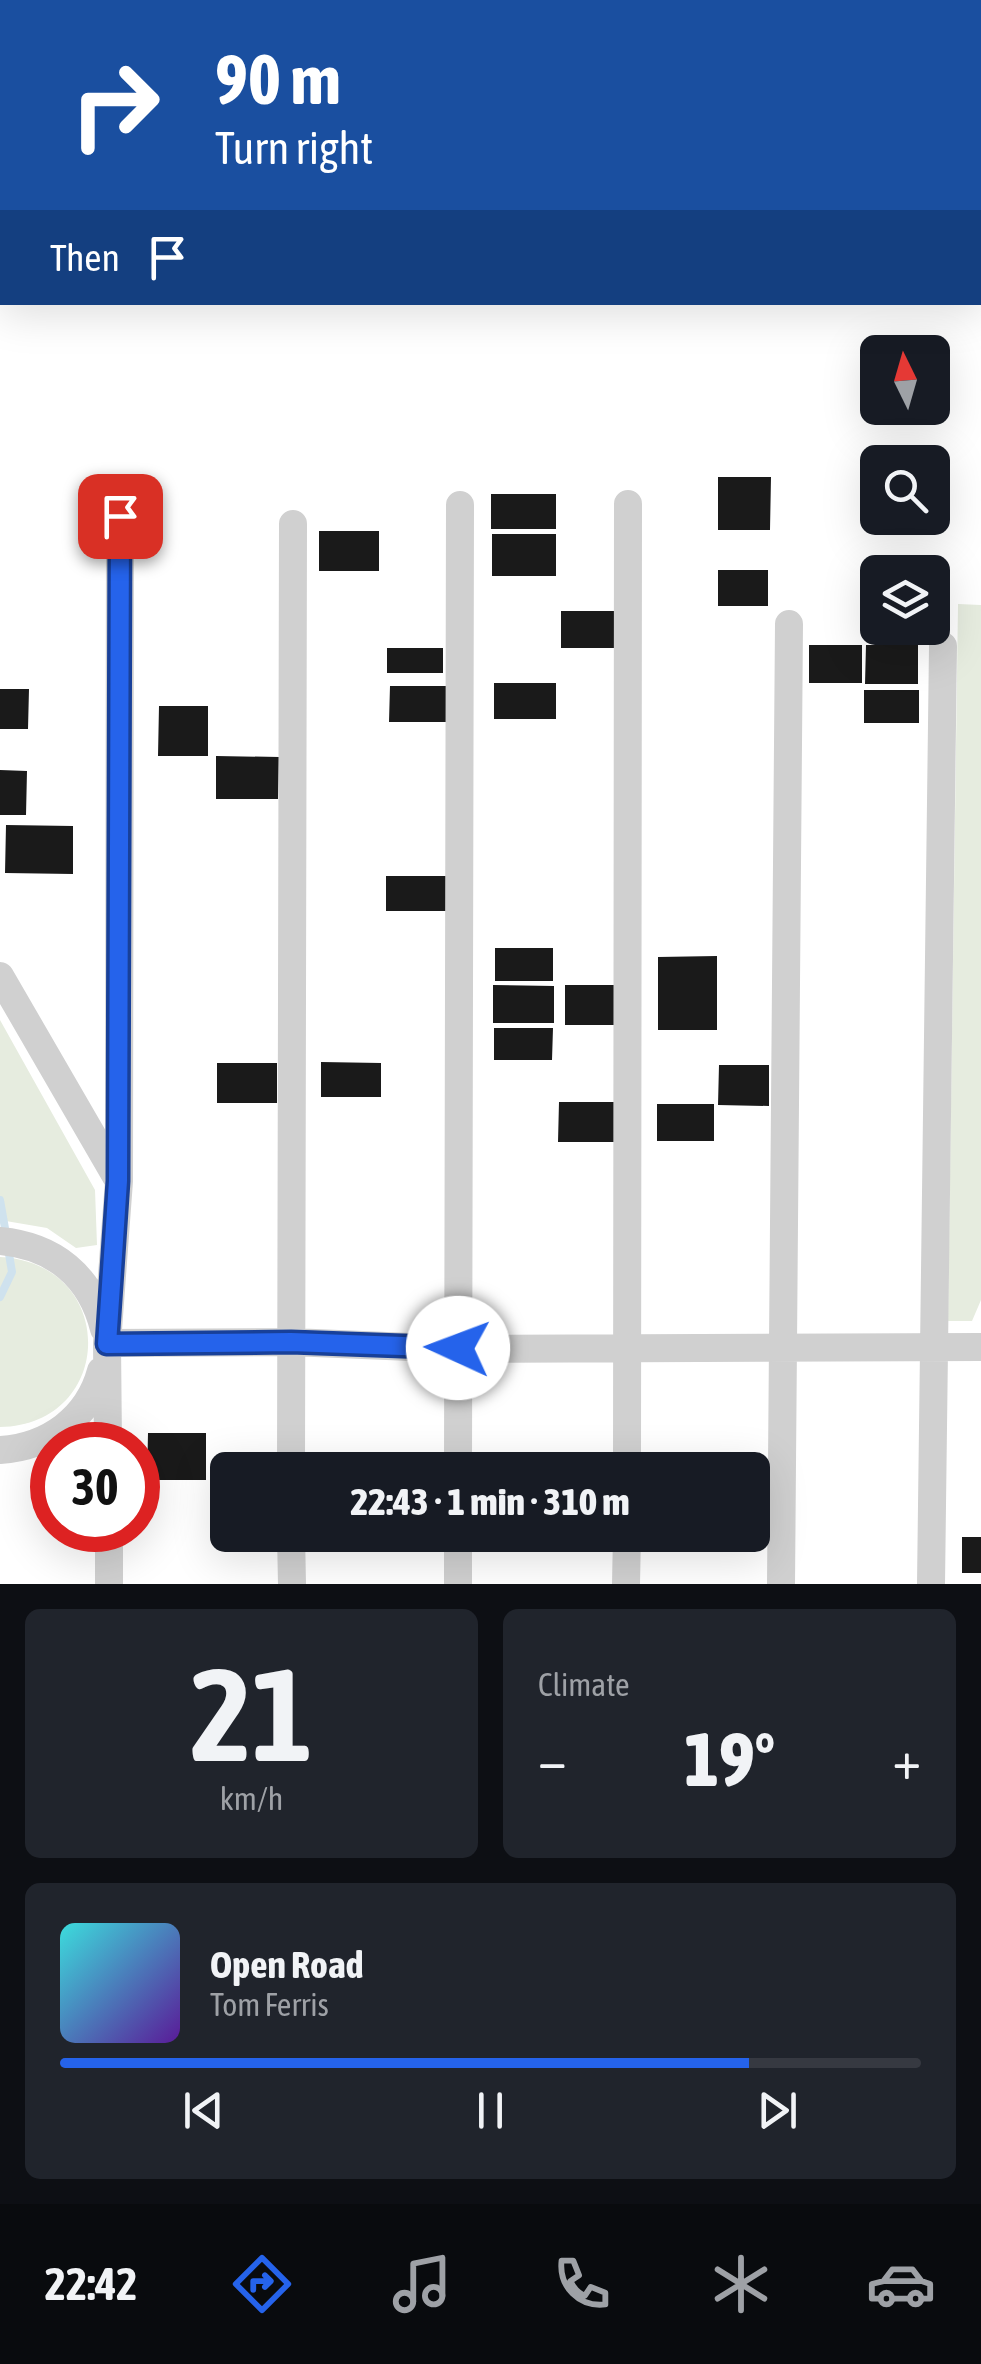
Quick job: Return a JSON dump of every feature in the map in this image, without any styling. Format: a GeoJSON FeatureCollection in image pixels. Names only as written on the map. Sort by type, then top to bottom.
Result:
{"type":"FeatureCollection","features":[{"type":"Feature","properties":{"kind":"street"},"geometry":{"type":"LineString","coordinates":[[627,1452],[628,504]]}},
{"type":"Feature","properties":{"kind":"street"},"geometry":{"type":"LineString","coordinates":[[458,1452],[460,505]]}},
{"type":"Feature","properties":{"kind":"street"},"geometry":{"type":"LineString","coordinates":[[108,1422],[107,1344],[118,1181],[120,516]]}},
{"type":"Feature","properties":{"kind":"street"},"geometry":{"type":"LineString","coordinates":[[291,1452],[293,524]]}},
{"type":"Feature","properties":{"kind":"street"},"geometry":{"type":"LineString","coordinates":[[781,1584],[788,624]]}},
{"type":"Feature","properties":{"kind":"street"},"geometry":{"type":"LineString","coordinates":[[930,1584],[943,646]]}},
{"type":"Feature","properties":{"kind":"street"},"geometry":{"type":"LineString","coordinates":[[0,976],[118,1181]]}},
{"type":"Feature","properties":{"kind":"street"},"geometry":{"type":"LineString","coordinates":[[0,1241],[30,1246],[58,1258],[87,1286],[107,1344],[98,1383],[76,1418],[43,1441],[0,1450]]}},
{"type":"Feature","properties":{"kind":"street"},"geometry":{"type":"LineString","coordinates":[[107,1344],[981,1347]]}},
{"type":"Feature","properties":{"kind":"street"},"geometry":{"type":"LineString","coordinates":[[108,1552],[109,1584]]}},
{"type":"Feature","properties":{"kind":"street"},"geometry":{"type":"LineString","coordinates":[[292,1552],[292,1584]]}},
{"type":"Feature","properties":{"kind":"street"},"geometry":{"type":"LineString","coordinates":[[458,1552],[458,1584]]}},
{"type":"Feature","properties":{"kind":"street"},"geometry":{"type":"LineString","coordinates":[[626,1552],[626,1584]]}},
{"type":"Feature","properties":{"kind":"shaded area"},"geometry":{"type":"Polygon","coordinates":[[[958,604],[981,605],[981,1300],[972,1321],[948,1321],[958,604]]]}},
{"type":"Feature","properties":{"kind":"shaded area"},"geometry":{"type":"Polygon","coordinates":[[[0,1020],[95,1190],[97,1245],[76,1248],[47,1228],[0,1220],[0,1020]]]}},
{"type":"Feature","properties":{"kind":"shaded area"},"geometry":{"type":"Polygon","coordinates":[[[0,1257],[39,1266],[67,1286],[83,1313],[88,1344],[82,1374],[66,1400],[38,1419],[0,1427],[0,1257]]]}},
{"type":"Feature","properties":{"kind":"building"},"geometry":{"type":"Polygon","coordinates":[[[718,477],[771,477],[770,530],[718,530],[718,477]]]}},
{"type":"Feature","properties":{"kind":"building"},"geometry":{"type":"Polygon","coordinates":[[[491,494],[556,494],[556,529],[491,529],[491,494]]]}},
{"type":"Feature","properties":{"kind":"building"},"geometry":{"type":"Polygon","coordinates":[[[319,531],[379,531],[379,571],[319,571],[319,531]]]}},
{"type":"Feature","properties":{"kind":"building"},"geometry":{"type":"Polygon","coordinates":[[[492,534],[556,534],[556,576],[492,576],[492,534]]]}},
{"type":"Feature","properties":{"kind":"building"},"geometry":{"type":"Polygon","coordinates":[[[718,570],[768,570],[768,606],[718,606],[718,570]]]}},
{"type":"Feature","properties":{"kind":"building"},"geometry":{"type":"Polygon","coordinates":[[[561,611],[618,611],[618,648],[561,648],[561,611]]]}},
{"type":"Feature","properties":{"kind":"building"},"geometry":{"type":"Polygon","coordinates":[[[809,645],[862,645],[862,683],[809,683],[809,645]]]}},
{"type":"Feature","properties":{"kind":"building"},"geometry":{"type":"Polygon","coordinates":[[[866,645],[918,645],[918,684],[865,684],[866,645]]]}},
{"type":"Feature","properties":{"kind":"building"},"geometry":{"type":"Polygon","coordinates":[[[387,648],[443,648],[443,673],[387,673],[387,648]]]}},
{"type":"Feature","properties":{"kind":"building"},"geometry":{"type":"Polygon","coordinates":[[[494,683],[556,683],[556,719],[494,719],[494,683]]]}},
{"type":"Feature","properties":{"kind":"building"},"geometry":{"type":"Polygon","coordinates":[[[390,686],[446,686],[446,722],[389,722],[390,686]]]}},
{"type":"Feature","properties":{"kind":"building"},"geometry":{"type":"Polygon","coordinates":[[[0,689],[29,689],[28,729],[0,729],[0,689]]]}},
{"type":"Feature","properties":{"kind":"building"},"geometry":{"type":"Polygon","coordinates":[[[864,690],[919,690],[919,723],[864,723],[864,690]]]}},
{"type":"Feature","properties":{"kind":"building"},"geometry":{"type":"Polygon","coordinates":[[[159,706],[208,706],[208,756],[158,756],[159,706]]]}},
{"type":"Feature","properties":{"kind":"building"},"geometry":{"type":"Polygon","coordinates":[[[216,756],[279,757],[278,799],[216,799],[216,756]]]}},
{"type":"Feature","properties":{"kind":"building"},"geometry":{"type":"Polygon","coordinates":[[[0,770],[27,771],[26,815],[0,815],[0,770]]]}},
{"type":"Feature","properties":{"kind":"building"},"geometry":{"type":"Polygon","coordinates":[[[6,825],[73,826],[73,874],[5,873],[6,825]]]}},
{"type":"Feature","properties":{"kind":"building"},"geometry":{"type":"Polygon","coordinates":[[[386,876],[447,876],[447,911],[386,911],[386,876]]]}},
{"type":"Feature","properties":{"kind":"building"},"geometry":{"type":"Polygon","coordinates":[[[495,948],[553,948],[553,981],[495,981],[495,948]]]}},
{"type":"Feature","properties":{"kind":"building"},"geometry":{"type":"Polygon","coordinates":[[[717,956],[717,1030],[658,1030],[658,957],[717,956]]]}},
{"type":"Feature","properties":{"kind":"building"},"geometry":{"type":"Polygon","coordinates":[[[493,985],[554,986],[554,1023],[493,1023],[493,985]]]}},
{"type":"Feature","properties":{"kind":"building"},"geometry":{"type":"Polygon","coordinates":[[[565,985],[622,985],[622,1025],[565,1025],[565,985]]]}},
{"type":"Feature","properties":{"kind":"building"},"geometry":{"type":"Polygon","coordinates":[[[494,1028],[553,1028],[552,1060],[494,1060],[494,1028]]]}},
{"type":"Feature","properties":{"kind":"building"},"geometry":{"type":"Polygon","coordinates":[[[321,1062],[381,1063],[381,1097],[321,1097],[321,1062]]]}},
{"type":"Feature","properties":{"kind":"building"},"geometry":{"type":"Polygon","coordinates":[[[217,1063],[277,1063],[277,1103],[217,1103],[217,1063]]]}},
{"type":"Feature","properties":{"kind":"building"},"geometry":{"type":"Polygon","coordinates":[[[719,1065],[769,1065],[769,1106],[718,1105],[719,1065]]]}},
{"type":"Feature","properties":{"kind":"building"},"geometry":{"type":"Polygon","coordinates":[[[559,1102],[622,1102],[621,1142],[558,1142],[559,1102]]]}},
{"type":"Feature","properties":{"kind":"building"},"geometry":{"type":"Polygon","coordinates":[[[657,1104],[714,1104],[714,1141],[657,1141],[657,1104]]]}},
{"type":"Feature","properties":{"kind":"building"},"geometry":{"type":"Polygon","coordinates":[[[160,1433],[206,1433],[206,1480],[160,1480],[160,1433]]]}},
{"type":"Feature","properties":{"kind":"building"},"geometry":{"type":"Polygon","coordinates":[[[962,1537],[981,1537],[981,1573],[962,1573],[962,1537]]]}},
{"type":"Feature","properties":{"kind":"waterway"},"geometry":{"type":"LineString","coordinates":[[0,1200],[6,1234]]}},
{"type":"Feature","properties":{"kind":"waterway"},"geometry":{"type":"LineString","coordinates":[[0,1297],[12,1272],[8,1248]]}},
{"type":"Feature","properties":{"kind":"route"},"geometry":{"type":"LineString","coordinates":[[120,516],[118,1181],[107,1344],[291,1342],[458,1348]]}}]}
